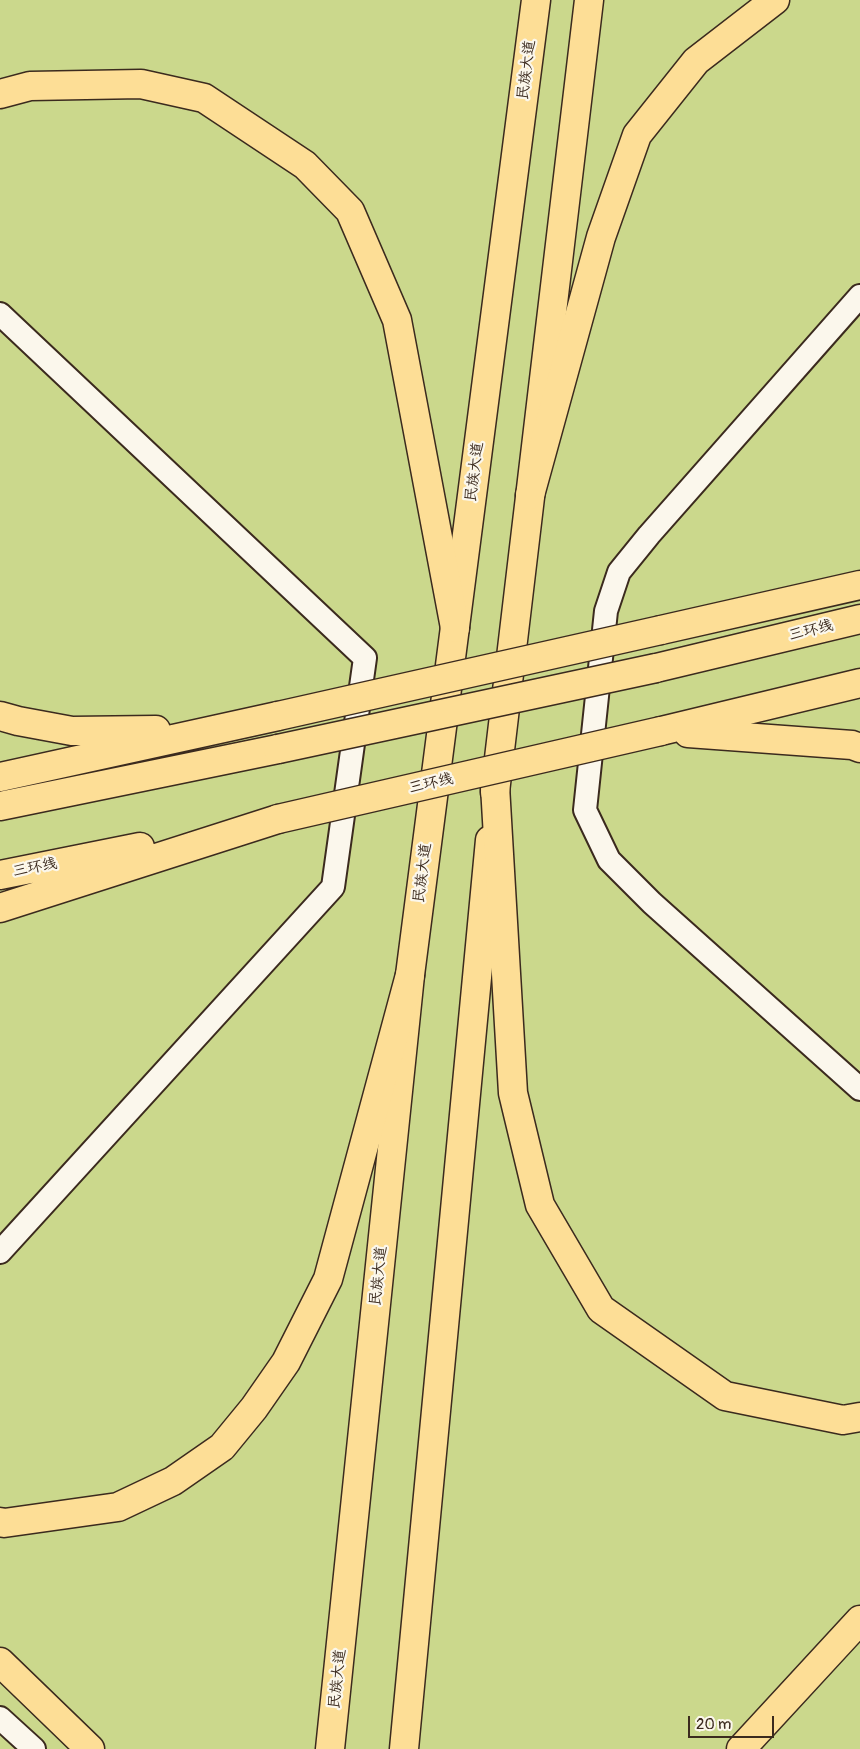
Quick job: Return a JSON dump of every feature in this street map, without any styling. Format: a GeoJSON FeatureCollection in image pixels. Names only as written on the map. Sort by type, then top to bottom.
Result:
{"type":"FeatureCollection","features":[{"type":"Feature","properties":{"kind":"main road","name":"民族大道"},"geometry":{"type":"LineString","coordinates":[[330,1749],[410,975],[536,0]]}},
{"type":"Feature","properties":{"kind":"main road"},"geometry":{"type":"LineString","coordinates":[[404,1749],[495,786],[589,0]]}},
{"type":"Feature","properties":{"kind":"main road"},"geometry":{"type":"LineString","coordinates":[[530,495],[601,237],[637,135],[696,61],[775,0]]}},
{"type":"Feature","properties":{"kind":"main road"},"geometry":{"type":"LineString","coordinates":[[0,94],[30,86],[141,84],[204,98],[305,165],[350,212],[397,320],[455,628]]}},
{"type":"Feature","properties":{"kind":"main road"},"geometry":{"type":"LineString","coordinates":[[788,602],[860,578]]}},
{"type":"Feature","properties":{"kind":"main road"},"geometry":{"type":"LineString","coordinates":[[0,777],[860,585]]}},
{"type":"Feature","properties":{"kind":"main road","name":"三环线"},"geometry":{"type":"LineString","coordinates":[[0,806],[656,668],[860,619]]}},
{"type":"Feature","properties":{"kind":"main road","name":"三环线"},"geometry":{"type":"LineString","coordinates":[[0,875],[278,819],[662,731],[860,683]]}},
{"type":"Feature","properties":{"kind":"main road"},"geometry":{"type":"LineString","coordinates":[[0,716],[18,722],[72,731],[220,729]]}},
{"type":"Feature","properties":{"kind":"main road"},"geometry":{"type":"LineString","coordinates":[[662,731],[852,745],[860,748]]}},
{"type":"Feature","properties":{"kind":"main road"},"geometry":{"type":"LineString","coordinates":[[495,786],[513,1093],[540,1205],[601,1309],[725,1396],[843,1420],[860,1417]]}},
{"type":"Feature","properties":{"kind":"main road"},"geometry":{"type":"LineString","coordinates":[[0,908],[278,819]]}},
{"type":"Feature","properties":{"kind":"main road"},"geometry":{"type":"LineString","coordinates":[[0,1522],[118,1507],[173,1481],[222,1447],[254,1408],[286,1362],[328,1279],[410,975]]}},
{"type":"Feature","properties":{"kind":"main road"},"geometry":{"type":"LineString","coordinates":[[741,1749],[860,1620]]}},
{"type":"Feature","properties":{"kind":"main road"},"geometry":{"type":"LineString","coordinates":[[0,1662],[90,1749]]}},
{"type":"Feature","properties":{"kind":"street"},"geometry":{"type":"LineString","coordinates":[[860,296],[649,535],[619,572],[606,611],[585,810],[609,860],[652,903],[860,1089]]}},
{"type":"Feature","properties":{"kind":"street"},"geometry":{"type":"LineString","coordinates":[[0,314],[365,658],[334,887],[0,1252]]}},
{"type":"Feature","properties":{"kind":"street"},"geometry":{"type":"LineString","coordinates":[[0,1718],[34,1749]]}},
{"type":"Feature","properties":{"kind":"green space"},"geometry":{"type":"Polygon","coordinates":[[[0,0],[860,0],[860,1749],[0,1749],[0,0]]]}}]}
